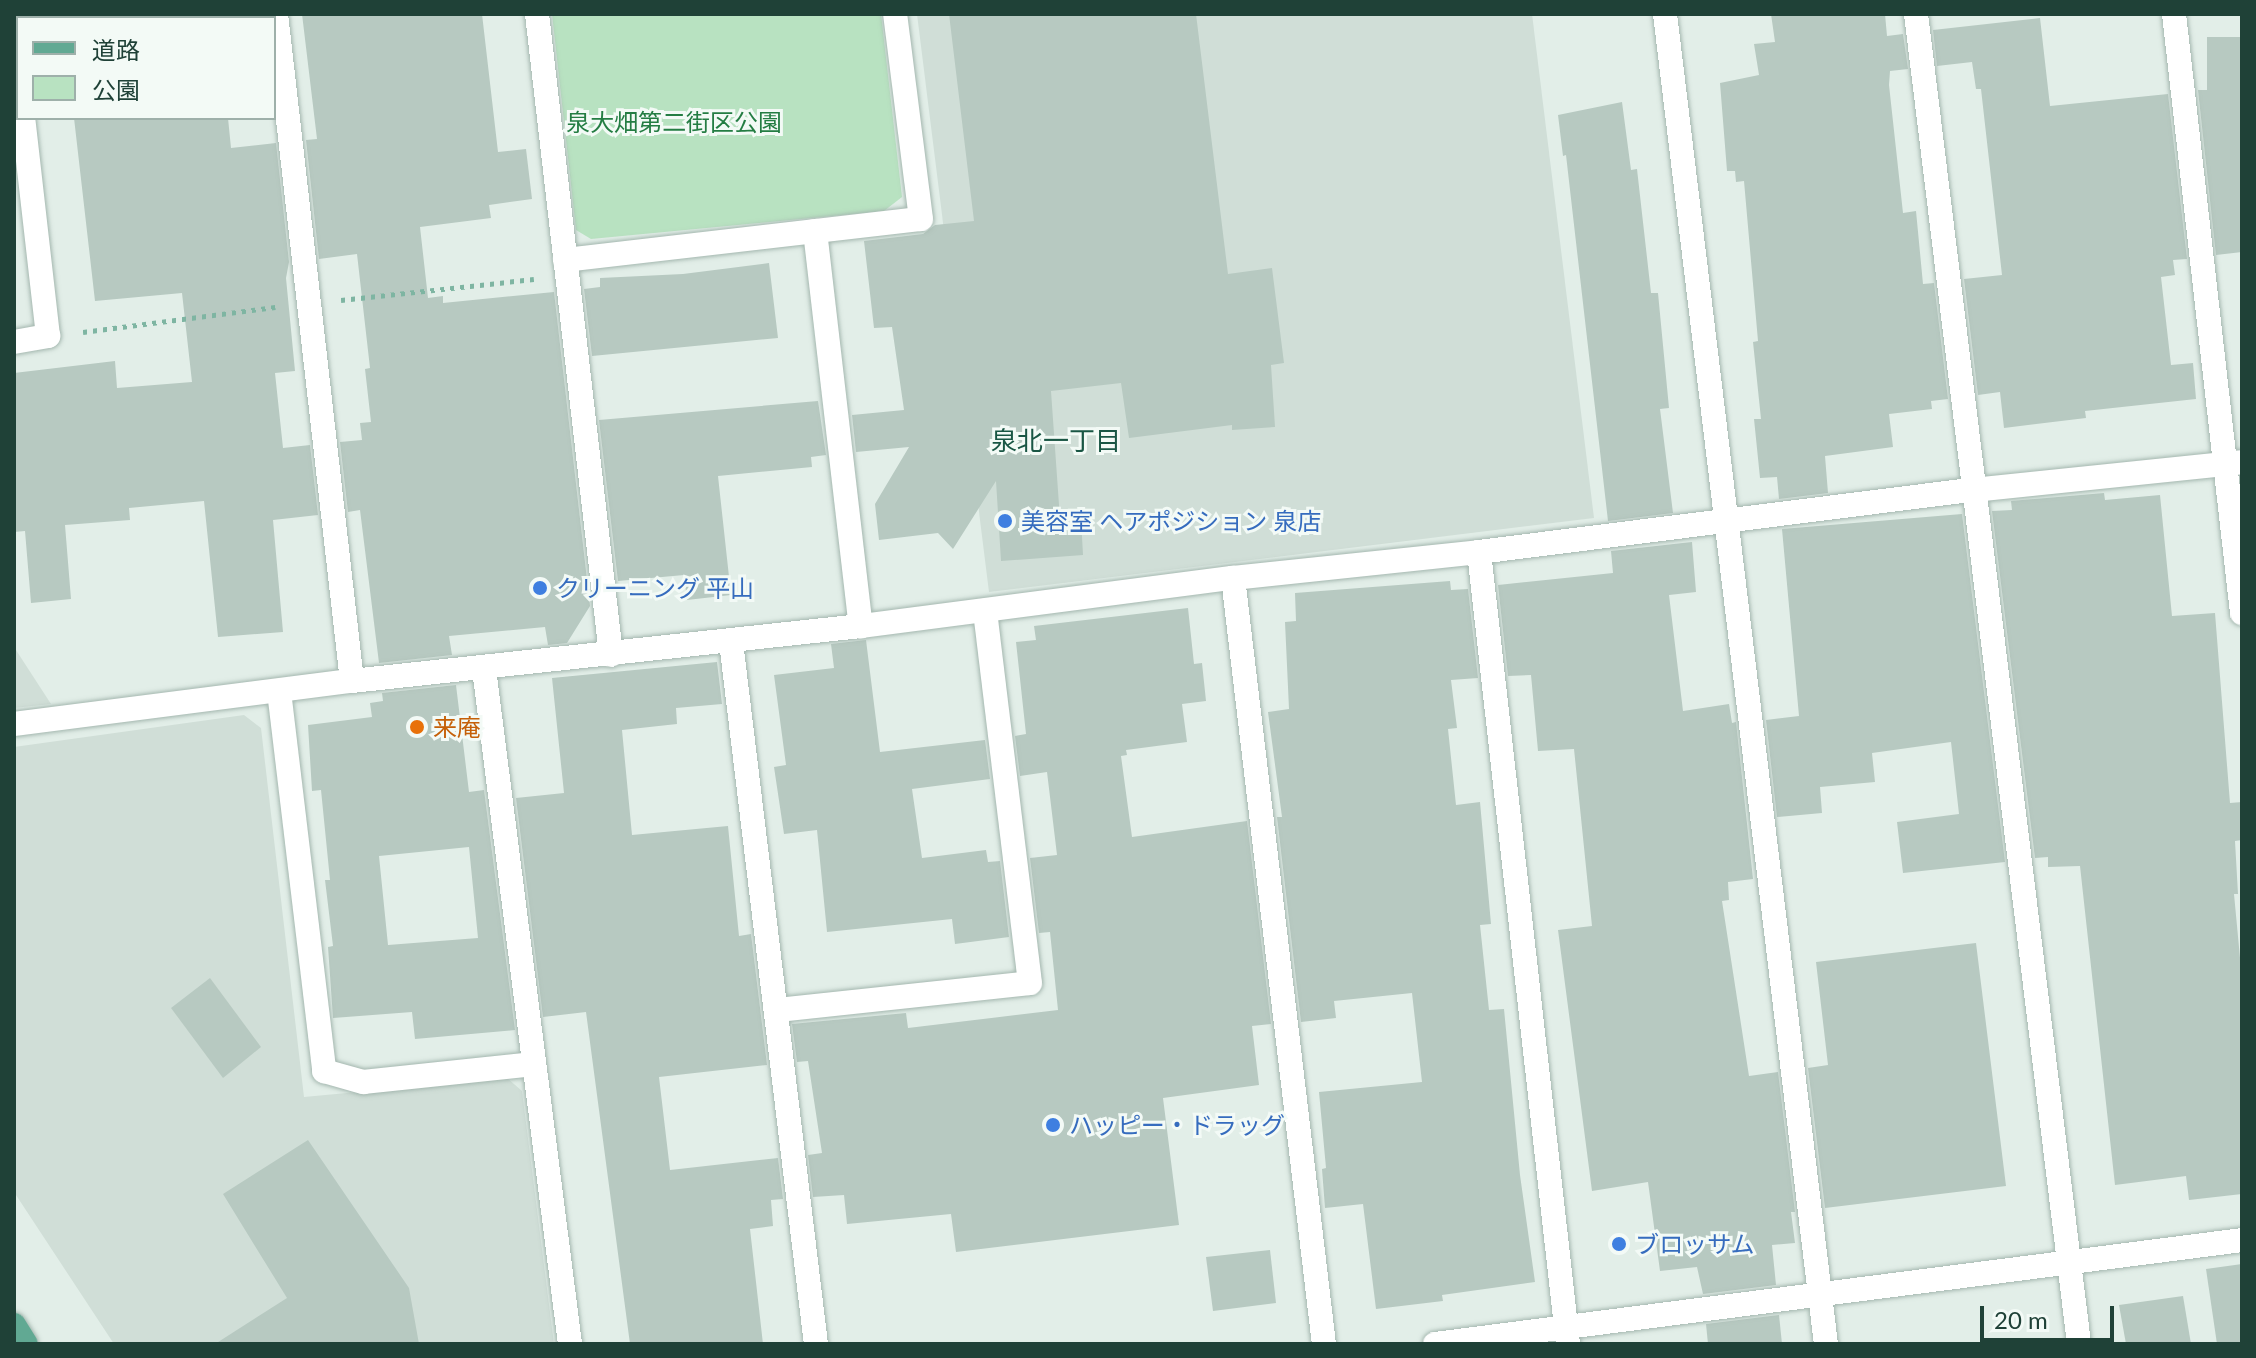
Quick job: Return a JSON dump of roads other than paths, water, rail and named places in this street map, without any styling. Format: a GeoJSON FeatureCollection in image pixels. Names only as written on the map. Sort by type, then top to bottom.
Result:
{"type":"FeatureCollection","features":[{"type":"Feature","properties":{"kind":"main road"},"geometry":{"type":"LineString","coordinates":[[14,1325],[26,1344]]}},
{"type":"Feature","properties":{"kind":"street"},"geometry":{"type":"LineString","coordinates":[[276,14],[352,681]]}},
{"type":"Feature","properties":{"kind":"street"},"geometry":{"type":"LineString","coordinates":[[537,14],[611,655]]}},
{"type":"Feature","properties":{"kind":"street"},"geometry":{"type":"LineString","coordinates":[[565,260],[921,219],[895,14]]}},
{"type":"Feature","properties":{"kind":"street"},"geometry":{"type":"LineString","coordinates":[[1665,14],[1826,1344]]}},
{"type":"Feature","properties":{"kind":"street"},"geometry":{"type":"LineString","coordinates":[[1916,14],[2079,1344]]}},
{"type":"Feature","properties":{"kind":"street"},"geometry":{"type":"LineString","coordinates":[[2174,14],[2234,463],[2242,613]]}},
{"type":"Feature","properties":{"kind":"street"},"geometry":{"type":"LineString","coordinates":[[14,342],[48,336],[23,120]]}},
{"type":"Feature","properties":{"kind":"street"},"geometry":{"type":"LineString","coordinates":[[815,231],[861,626]]}},
{"type":"Feature","properties":{"kind":"street"},"geometry":{"type":"LineString","coordinates":[[14,724],[352,681],[731,642],[1233,578],[1479,552],[1973,490],[2234,463]]}},
{"type":"Feature","properties":{"kind":"street"},"geometry":{"type":"LineString","coordinates":[[1479,552],[1567,1336]]}},
{"type":"Feature","properties":{"kind":"street"},"geometry":{"type":"LineString","coordinates":[[1233,578],[1324,1344]]}},
{"type":"Feature","properties":{"kind":"street"},"geometry":{"type":"LineString","coordinates":[[778,1010],[1030,983],[985,611]]}},
{"type":"Feature","properties":{"kind":"street"},"geometry":{"type":"LineString","coordinates":[[731,642],[778,1010],[816,1344]]}},
{"type":"Feature","properties":{"kind":"street"},"geometry":{"type":"LineString","coordinates":[[484,669],[570,1344]]}},
{"type":"Feature","properties":{"kind":"street"},"geometry":{"type":"LineString","coordinates":[[279,691],[324,1071],[363,1082],[534,1064]]}},
{"type":"Feature","properties":{"kind":"street"},"geometry":{"type":"LineString","coordinates":[[1435,1344],[1567,1336],[1819,1295],[2242,1240]]}},
{"type":"Feature","properties":{"kind":"place","name":"美容室 ヘアポジション 泉店"},"geometry":{"type":"Point","coordinates":[1005,521]}},
{"type":"Feature","properties":{"kind":"place","name":"クリーニング 平山"},"geometry":{"type":"Point","coordinates":[540,588]}},
{"type":"Feature","properties":{"kind":"place","name":"来庵"},"geometry":{"type":"Point","coordinates":[417,727]}},
{"type":"Feature","properties":{"kind":"place","name":"ハッピー・ドラッグ"},"geometry":{"type":"Point","coordinates":[1053,1125]}},
{"type":"Feature","properties":{"kind":"place","name":"ブロッサム"},"geometry":{"type":"Point","coordinates":[1619,1244]}},
{"type":"Feature","properties":{"kind":"district","name":"泉北一丁目"},"geometry":{"type":"Point","coordinates":[1056,441]}},
{"type":"Feature","properties":{"kind":"park label","name":"泉大畑第二街区公園"},"geometry":{"type":"Point","coordinates":[674,122]}}]}
